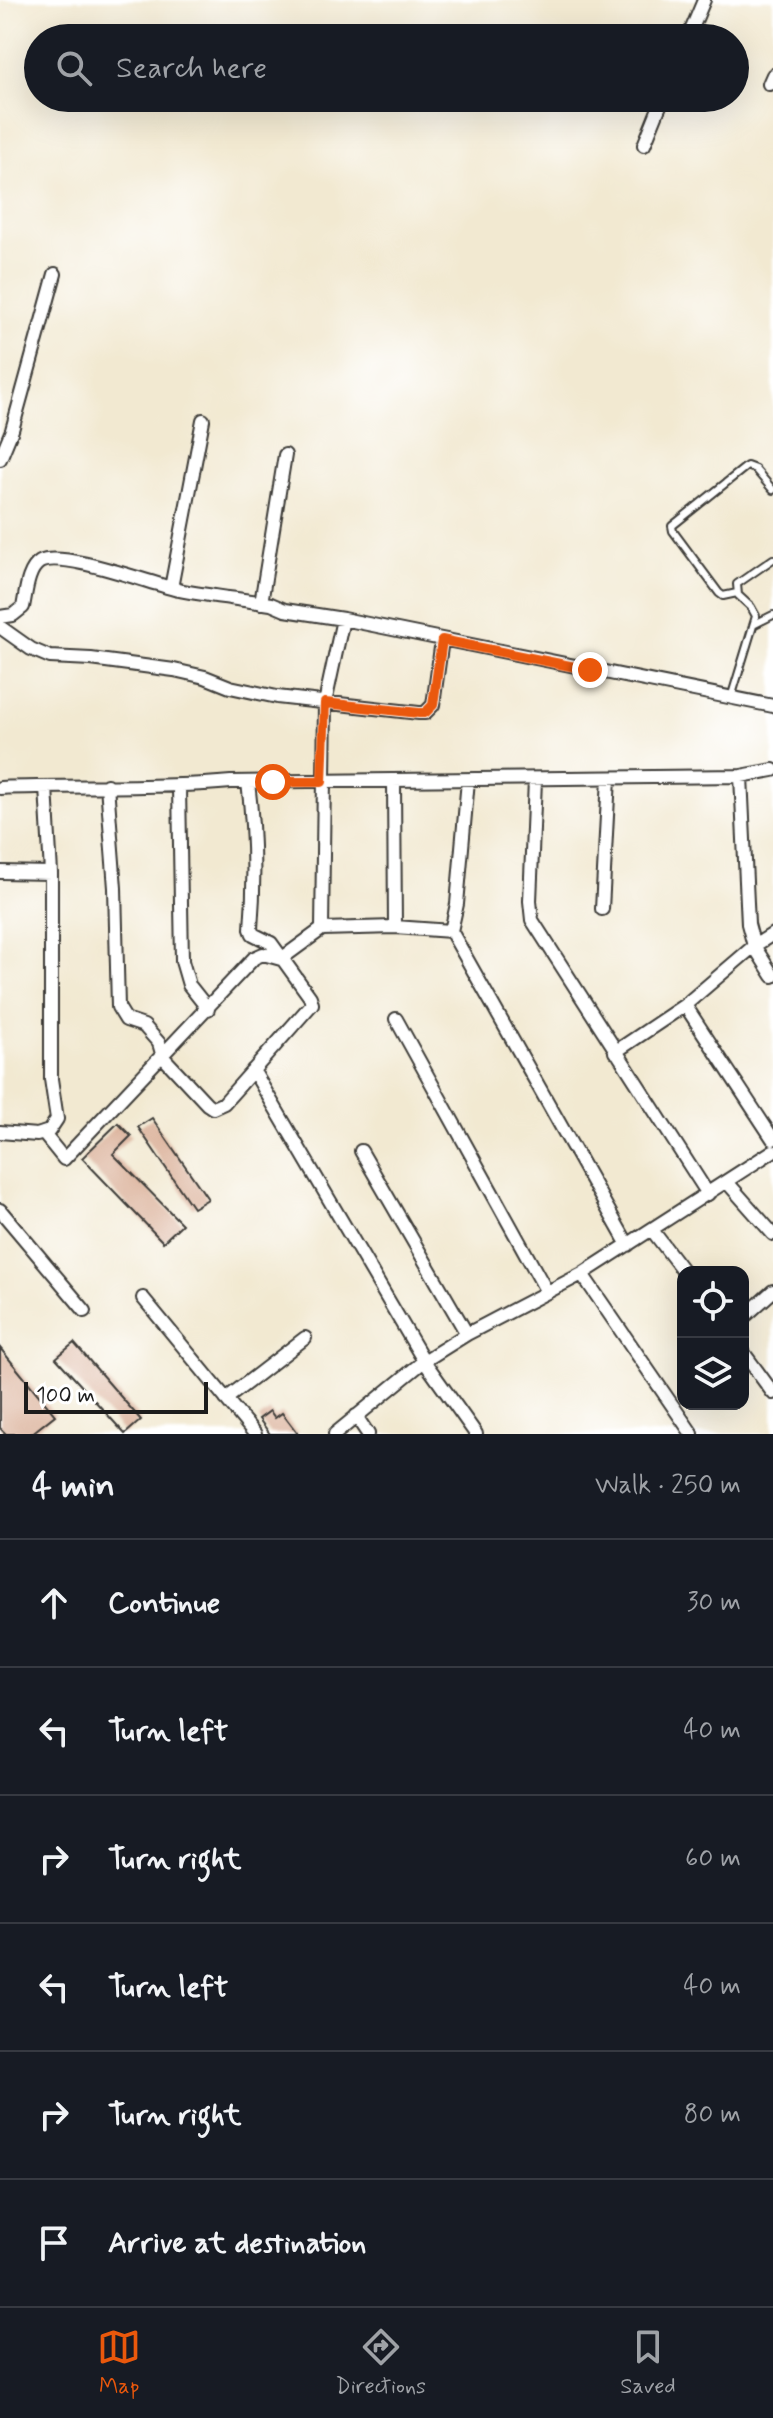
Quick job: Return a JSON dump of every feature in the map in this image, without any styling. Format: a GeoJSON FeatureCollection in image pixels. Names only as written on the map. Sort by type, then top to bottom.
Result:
{"type":"FeatureCollection","features":[{"type":"Feature","properties":{"kind":"street"},"geometry":{"type":"LineString","coordinates":[[694,24],[704,0]]}},
{"type":"Feature","properties":{"kind":"street"},"geometry":{"type":"LineString","coordinates":[[644,145],[657,112]]}},
{"type":"Feature","properties":{"kind":"street"},"geometry":{"type":"LineString","coordinates":[[0,459],[12,430],[55,274]]}},
{"type":"Feature","properties":{"kind":"street"},"geometry":{"type":"LineString","coordinates":[[171,588],[203,420]]}},
{"type":"Feature","properties":{"kind":"street"},"geometry":{"type":"LineString","coordinates":[[261,603],[285,455]]}},
{"type":"Feature","properties":{"kind":"street"},"geometry":{"type":"LineString","coordinates":[[0,617],[13,615],[23,607],[31,572],[41,562],[48,560],[91,565],[171,588],[343,619],[773,706]]}},
{"type":"Feature","properties":{"kind":"street"},"geometry":{"type":"LineString","coordinates":[[322,929],[325,703],[343,619]]}},
{"type":"Feature","properties":{"kind":"street"},"geometry":{"type":"LineString","coordinates":[[0,627],[31,649],[50,657],[174,670],[277,697],[425,713],[433,705],[442,640]]}},
{"type":"Feature","properties":{"kind":"street"},"geometry":{"type":"LineString","coordinates":[[0,788],[741,776],[773,770]]}},
{"type":"Feature","properties":{"kind":"street"},"geometry":{"type":"LineString","coordinates":[[741,776],[748,924],[754,946],[773,976]]}},
{"type":"Feature","properties":{"kind":"street"},"geometry":{"type":"LineString","coordinates":[[602,909],[609,778]]}},
{"type":"Feature","properties":{"kind":"street"},"geometry":{"type":"LineString","coordinates":[[468,780],[457,904],[451,931],[628,1245]]}},
{"type":"Feature","properties":{"kind":"street"},"geometry":{"type":"LineString","coordinates":[[535,780],[530,901],[532,920],[708,1194]]}},
{"type":"Feature","properties":{"kind":"street"},"geometry":{"type":"LineString","coordinates":[[394,781],[395,927]]}},
{"type":"Feature","properties":{"kind":"street"},"geometry":{"type":"LineString","coordinates":[[107,785],[115,888],[118,1007],[126,1020],[144,1026],[159,1043],[163,1057],[213,1108],[224,1103],[312,1004],[271,943],[253,934],[251,929],[255,891],[248,782]]}},
{"type":"Feature","properties":{"kind":"street"},"geometry":{"type":"LineString","coordinates":[[0,1132],[43,1133],[49,1131],[57,1119],[51,1079],[51,873],[46,787]]}},
{"type":"Feature","properties":{"kind":"street"},"geometry":{"type":"LineString","coordinates":[[179,787],[182,961],[189,985],[208,1009]]}},
{"type":"Feature","properties":{"kind":"street"},"geometry":{"type":"LineString","coordinates":[[0,872],[51,873]]}},
{"type":"Feature","properties":{"kind":"street"},"geometry":{"type":"LineString","coordinates":[[281,959],[322,929],[395,927],[451,931]]}},
{"type":"Feature","properties":{"kind":"street"},"geometry":{"type":"LineString","coordinates":[[615,1052],[685,1005],[754,946],[773,934]]}},
{"type":"Feature","properties":{"kind":"street"},"geometry":{"type":"LineString","coordinates":[[43,1133],[64,1159],[254,958],[263,954],[281,959]]}},
{"type":"Feature","properties":{"kind":"street"},"geometry":{"type":"LineString","coordinates":[[685,1005],[773,1139]]}},
{"type":"Feature","properties":{"kind":"street"},"geometry":{"type":"LineString","coordinates":[[396,1019],[547,1292]]}},
{"type":"Feature","properties":{"kind":"street"},"geometry":{"type":"LineString","coordinates":[[253,1070],[424,1361],[476,1434]]}},
{"type":"Feature","properties":{"kind":"street"},"geometry":{"type":"LineString","coordinates":[[361,1151],[467,1334]]}},
{"type":"Feature","properties":{"kind":"street"},"geometry":{"type":"LineString","coordinates":[[335,1434],[424,1361],[467,1334],[582,1274],[773,1151]]}},
{"type":"Feature","properties":{"kind":"street"},"geometry":{"type":"LineString","coordinates":[[727,1182],[773,1234]]}},
{"type":"Feature","properties":{"kind":"street"},"geometry":{"type":"LineString","coordinates":[[0,1210],[85,1311]]}},
{"type":"Feature","properties":{"kind":"street"},"geometry":{"type":"LineString","coordinates":[[652,1230],[679,1266]]}},
{"type":"Feature","properties":{"kind":"street"},"geometry":{"type":"LineString","coordinates":[[582,1274],[692,1434]]}},
{"type":"Feature","properties":{"kind":"street"},"geometry":{"type":"LineString","coordinates":[[749,1313],[773,1291]]}},
{"type":"Feature","properties":{"kind":"street"},"geometry":{"type":"LineString","coordinates":[[143,1298],[255,1434]]}},
{"type":"Feature","properties":{"kind":"street"},"geometry":{"type":"LineString","coordinates":[[226,1399],[305,1338]]}},
{"type":"Feature","properties":{"kind":"street"},"geometry":{"type":"LineString","coordinates":[[749,1360],[773,1393]]}},
{"type":"Feature","properties":{"kind":"street"},"geometry":{"type":"LineString","coordinates":[[356,1416],[368,1434]]}},
{"type":"Feature","properties":{"kind":"lane"},"geometry":{"type":"LineString","coordinates":[[737,593],[723,596],[719,593],[672,526],[747,466],[755,469],[773,490]]}},
{"type":"Feature","properties":{"kind":"lane"},"geometry":{"type":"LineString","coordinates":[[731,698],[755,624],[754,611],[737,593],[737,584],[773,559]]}},
{"type":"Feature","properties":{"kind":"lane"},"geometry":{"type":"LineString","coordinates":[[755,624],[773,615]]}},
{"type":"Feature","properties":{"kind":"building"},"geometry":{"type":"Polygon","coordinates":[[[152,1118],[208,1199],[193,1208],[138,1127],[152,1118]]]}},
{"type":"Feature","properties":{"kind":"building"},"geometry":{"type":"Polygon","coordinates":[[[118,1123],[131,1136],[113,1154],[182,1224],[163,1242],[82,1158],[118,1123]]]}},
{"type":"Feature","properties":{"kind":"building"},"geometry":{"type":"Polygon","coordinates":[[[74,1343],[141,1420],[125,1434],[56,1358],[74,1343]]]}},
{"type":"Feature","properties":{"kind":"building"},"geometry":{"type":"Polygon","coordinates":[[[0,1348],[55,1415],[31,1434],[6,1434],[0,1428],[0,1348]]]}},
{"type":"Feature","properties":{"kind":"building"},"geometry":{"type":"Polygon","coordinates":[[[270,1411],[275,1418],[282,1413],[298,1434],[270,1434],[259,1419],[270,1411]]]}},
{"type":"Feature","properties":{"kind":"route"},"geometry":{"type":"LineString","coordinates":[[273,782],[322,782],[325,703],[419,713],[429,710],[433,705],[442,640],[590,670]]}}]}
